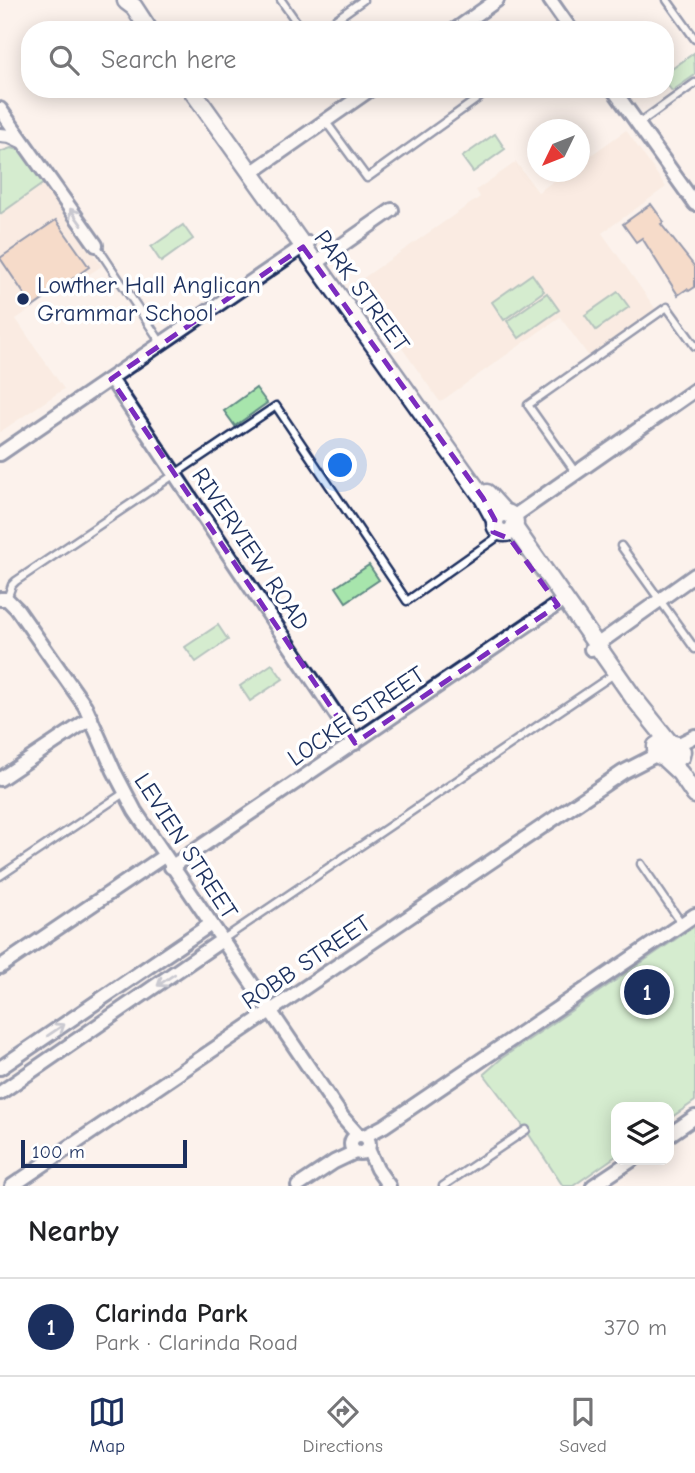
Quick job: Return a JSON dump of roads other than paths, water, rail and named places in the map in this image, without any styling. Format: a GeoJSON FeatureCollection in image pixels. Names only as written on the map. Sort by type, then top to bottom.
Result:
{"type":"FeatureCollection","features":[{"type":"Feature","properties":{"kind":"street"},"geometry":{"type":"LineString","coordinates":[[125,0],[134,7],[143,21]]}},
{"type":"Feature","properties":{"kind":"street"},"geometry":{"type":"LineString","coordinates":[[140,0],[152,21]]}},
{"type":"Feature","properties":{"kind":"street"},"geometry":{"type":"LineString","coordinates":[[471,21],[497,0]]}},
{"type":"Feature","properties":{"kind":"street"},"geometry":{"type":"LineString","coordinates":[[550,0],[565,21]]}},
{"type":"Feature","properties":{"kind":"street","name":"PARK STREET"},"geometry":{"type":"LineString","coordinates":[[198,98],[254,171]]}},
{"type":"Feature","properties":{"kind":"street","name":"PARK STREET"},"geometry":{"type":"LineString","coordinates":[[206,98],[483,498],[506,524],[594,647],[645,725],[695,781]]}},
{"type":"Feature","properties":{"kind":"street"},"geometry":{"type":"LineString","coordinates":[[254,171],[358,98]]}},
{"type":"Feature","properties":{"kind":"street"},"geometry":{"type":"LineString","coordinates":[[619,98],[695,204]]}},
{"type":"Feature","properties":{"kind":"street"},"geometry":{"type":"LineString","coordinates":[[0,109],[96,245]]}},
{"type":"Feature","properties":{"kind":"street"},"geometry":{"type":"LineString","coordinates":[[0,135],[21,141]]}},
{"type":"Feature","properties":{"kind":"street"},"geometry":{"type":"LineString","coordinates":[[318,262],[392,210]]}},
{"type":"Feature","properties":{"kind":"street"},"geometry":{"type":"LineString","coordinates":[[0,454],[306,245]]}},
{"type":"Feature","properties":{"kind":"street","name":"RIVERVIEW ROAD"},"geometry":{"type":"LineString","coordinates":[[111,379],[355,743]]}},
{"type":"Feature","properties":{"kind":"street"},"geometry":{"type":"LineString","coordinates":[[506,524],[695,390]]}},
{"type":"Feature","properties":{"kind":"street"},"geometry":{"type":"LineString","coordinates":[[594,647],[695,575]]}},
{"type":"Feature","properties":{"kind":"street","name":"LEVIEN STREET"},"geometry":{"type":"LineString","coordinates":[[4,599],[17,609],[77,694],[91,718],[124,793],[389,1186]]}},
{"type":"Feature","properties":{"kind":"street","name":"LOCKE STREET"},"geometry":{"type":"LineString","coordinates":[[0,967],[355,743],[561,602]]}},
{"type":"Feature","properties":{"kind":"street"},"geometry":{"type":"LineString","coordinates":[[0,779],[91,718]]}},
{"type":"Feature","properties":{"kind":"street","name":"ROBB STREET"},"geometry":{"type":"LineString","coordinates":[[12,1186],[623,772],[695,737]]}},
{"type":"Feature","properties":{"kind":"street","name":"PARK STREET"},"geometry":{"type":"LineString","coordinates":[[668,750],[695,795]]}},
{"type":"Feature","properties":{"kind":"street"},"geometry":{"type":"LineString","coordinates":[[298,1186],[695,915]]}},
{"type":"Feature","properties":{"kind":"street"},"geometry":{"type":"LineString","coordinates":[[0,1068],[211,924]]}},
{"type":"Feature","properties":{"kind":"street"},"geometry":{"type":"LineString","coordinates":[[0,1093],[222,940]]}},
{"type":"Feature","properties":{"kind":"street"},"geometry":{"type":"LineString","coordinates":[[674,1132],[695,1117]]}},
{"type":"Feature","properties":{"kind":"street"},"geometry":{"type":"LineString","coordinates":[[593,1186],[624,1165]]}},
{"type":"Feature","properties":{"kind":"lane"},"geometry":{"type":"LineString","coordinates":[[281,0],[296,21]]}},
{"type":"Feature","properties":{"kind":"lane"},"geometry":{"type":"LineString","coordinates":[[334,21],[363,0]]}},
{"type":"Feature","properties":{"kind":"lane"},"geometry":{"type":"LineString","coordinates":[[667,0],[695,38]]}},
{"type":"Feature","properties":{"kind":"lane"},"geometry":{"type":"LineString","coordinates":[[638,124],[695,83]]}},
{"type":"Feature","properties":{"kind":"lane"},"geometry":{"type":"LineString","coordinates":[[326,121],[367,178],[478,98]]}},
{"type":"Feature","properties":{"kind":"lane"},"geometry":{"type":"LineString","coordinates":[[96,245],[162,344]]}},
{"type":"Feature","properties":{"kind":"lane"},"geometry":{"type":"LineString","coordinates":[[576,473],[528,405],[667,307],[695,346]]}},
{"type":"Feature","properties":{"kind":"lane"},"geometry":{"type":"LineString","coordinates":[[4,599],[16,581],[276,406],[407,601],[506,524]]}},
{"type":"Feature","properties":{"kind":"lane"},"geometry":{"type":"LineString","coordinates":[[621,546],[695,649]]}},
{"type":"Feature","properties":{"kind":"lane"},"geometry":{"type":"LineString","coordinates":[[222,940],[613,675]]}},
{"type":"Feature","properties":{"kind":"lane"},"geometry":{"type":"LineString","coordinates":[[0,876],[124,793]]}},
{"type":"Feature","properties":{"kind":"lane"},"geometry":{"type":"LineString","coordinates":[[641,864],[682,924]]}},
{"type":"Feature","properties":{"kind":"lane"},"geometry":{"type":"LineString","coordinates":[[443,1186],[526,1130]]}},
{"type":"Feature","properties":{"kind":"place","name":"Lowther Hall Anglican Grammar School"},"geometry":{"type":"Point","coordinates":[23,299]}},
{"type":"Feature","properties":{"kind":"place","name":"Clarinda Park"},"geometry":{"type":"Point","coordinates":[647,992]}}]}
